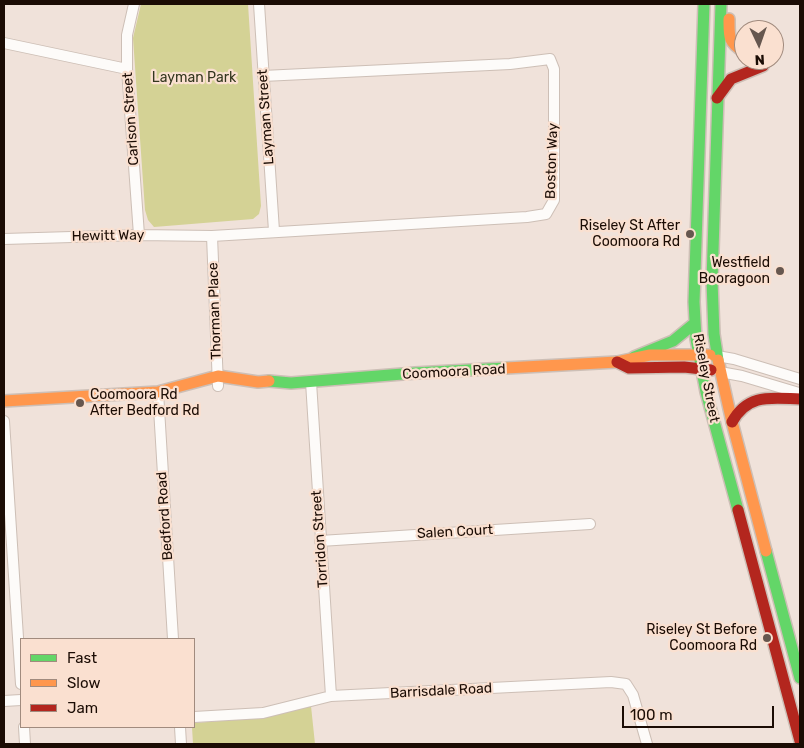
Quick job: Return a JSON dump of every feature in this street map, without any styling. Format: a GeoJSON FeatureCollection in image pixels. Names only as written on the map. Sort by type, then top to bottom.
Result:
{"type":"FeatureCollection","features":[{"type":"Feature","properties":{"kind":"main road","name":"Riseley Street"},"geometry":{"type":"LineString","coordinates":[[704,4],[694,302],[695,323],[706,392],[800,741]]}},
{"type":"Feature","properties":{"kind":"main road","name":"Riseley Street"},"geometry":{"type":"LineString","coordinates":[[721,4],[712,281],[714,334],[720,372],[732,422],[800,678]]}},
{"type":"Feature","properties":{"kind":"main road"},"geometry":{"type":"LineString","coordinates":[[726,4],[729,9],[730,41],[734,46]]}},
{"type":"Feature","properties":{"kind":"main road"},"geometry":{"type":"LineString","coordinates":[[718,98],[731,79],[753,70]]}},
{"type":"Feature","properties":{"kind":"main road"},"geometry":{"type":"LineString","coordinates":[[634,357],[673,341],[695,323]]}},
{"type":"Feature","properties":{"kind":"main road","name":"Coomoora Road"},"geometry":{"type":"LineString","coordinates":[[4,401],[158,392],[218,381],[311,382],[617,362],[628,357],[717,356]]}},
{"type":"Feature","properties":{"kind":"main road","name":"Coomoora Road"},"geometry":{"type":"LineString","coordinates":[[617,362],[629,368],[684,367],[720,372]]}},
{"type":"Feature","properties":{"kind":"main road"},"geometry":{"type":"LineString","coordinates":[[732,422],[740,406],[748,402],[800,399]]}},
{"type":"Feature","properties":{"kind":"street","name":"Carlson Street"},"geometry":{"type":"LineString","coordinates":[[134,4],[127,35],[127,69],[138,235]]}},
{"type":"Feature","properties":{"kind":"street","name":"Layman Street"},"geometry":{"type":"LineString","coordinates":[[259,4],[274,231]]}},
{"type":"Feature","properties":{"kind":"street"},"geometry":{"type":"LineString","coordinates":[[4,43],[127,69]]}},
{"type":"Feature","properties":{"kind":"street","name":"Boston Way"},"geometry":{"type":"LineString","coordinates":[[212,236],[527,217],[546,214],[554,200],[554,69],[550,59],[510,64],[263,76]]}},
{"type":"Feature","properties":{"kind":"street","name":"Hewitt Way"},"geometry":{"type":"LineString","coordinates":[[4,239],[138,235],[212,236]]}},
{"type":"Feature","properties":{"kind":"street","name":"Thorman Place"},"geometry":{"type":"LineString","coordinates":[[212,236],[218,381]]}},
{"type":"Feature","properties":{"kind":"street"},"geometry":{"type":"LineString","coordinates":[[717,356],[734,359],[800,379]]}},
{"type":"Feature","properties":{"kind":"street"},"geometry":{"type":"LineString","coordinates":[[720,372],[742,376],[800,394]]}},
{"type":"Feature","properties":{"kind":"street","name":"Torridon Street"},"geometry":{"type":"LineString","coordinates":[[311,382],[331,696]]}},
{"type":"Feature","properties":{"kind":"street","name":"Bedford Road"},"geometry":{"type":"LineString","coordinates":[[158,392],[173,638]]}},
{"type":"Feature","properties":{"kind":"street"},"geometry":{"type":"LineString","coordinates":[[4,421],[20,669]]}},
{"type":"Feature","properties":{"kind":"street","name":"Salen Court"},"geometry":{"type":"LineString","coordinates":[[320,541],[590,524]]}},
{"type":"Feature","properties":{"kind":"street","name":"Barrisdale Road"},"geometry":{"type":"LineString","coordinates":[[195,717],[263,713],[312,699],[331,696],[611,682],[626,684],[633,695],[647,744]]}},
{"type":"Feature","properties":{"kind":"street"},"geometry":{"type":"LineString","coordinates":[[4,701],[20,700]]}},
{"type":"Feature","properties":{"kind":"street"},"geometry":{"type":"LineString","coordinates":[[24,728],[25,744]]}},
{"type":"Feature","properties":{"kind":"street"},"geometry":{"type":"LineString","coordinates":[[180,728],[181,744]]}},
{"type":"Feature","properties":{"kind":"green space","name":"Layman Park"},"geometry":{"type":"Polygon","coordinates":[[[141,4],[248,4],[261,206],[259,214],[253,219],[154,227],[148,220],[145,210],[133,38],[141,4]]]}},
{"type":"Feature","properties":{"kind":"green space"},"geometry":{"type":"Polygon","coordinates":[[[311,706],[315,744],[193,744],[192,728],[195,728],[195,723],[259,718],[311,706]]]}},
{"type":"Feature","properties":{"kind":"traffic: fast"},"geometry":{"type":"LineString","coordinates":[[704,4],[694,302],[696,339],[706,392],[738,510]]}},
{"type":"Feature","properties":{"kind":"traffic: fast"},"geometry":{"type":"LineString","coordinates":[[718,360],[714,334],[712,281],[721,4]]}},
{"type":"Feature","properties":{"kind":"traffic: fast"},"geometry":{"type":"LineString","coordinates":[[634,357],[673,341],[695,323]]}},
{"type":"Feature","properties":{"kind":"traffic: fast"},"geometry":{"type":"LineString","coordinates":[[269,381],[291,383],[506,368]]}},
{"type":"Feature","properties":{"kind":"traffic: fast"},"geometry":{"type":"LineString","coordinates":[[766,551],[800,678]]}},
{"type":"Feature","properties":{"kind":"traffic: slow"},"geometry":{"type":"LineString","coordinates":[[729,19],[730,38],[734,44]]}},
{"type":"Feature","properties":{"kind":"traffic: slow"},"geometry":{"type":"LineString","coordinates":[[506,368],[617,362],[650,355],[710,355]]}},
{"type":"Feature","properties":{"kind":"traffic: slow"},"geometry":{"type":"LineString","coordinates":[[718,360],[732,422],[766,551]]}},
{"type":"Feature","properties":{"kind":"traffic: slow"},"geometry":{"type":"LineString","coordinates":[[4,401],[158,392],[218,376],[258,382],[269,381]]}},
{"type":"Feature","properties":{"kind":"traffic: jam"},"geometry":{"type":"LineString","coordinates":[[717,98],[731,79],[753,70]]}},
{"type":"Feature","properties":{"kind":"traffic: jam"},"geometry":{"type":"LineString","coordinates":[[617,362],[629,368],[684,367],[711,370]]}},
{"type":"Feature","properties":{"kind":"traffic: jam"},"geometry":{"type":"LineString","coordinates":[[732,422],[745,406],[761,399],[800,399]]}},
{"type":"Feature","properties":{"kind":"traffic: jam"},"geometry":{"type":"LineString","coordinates":[[738,510],[800,741]]}},
{"type":"Feature","properties":{"kind":"place","name":"Riseley St After Coomoora Rd"},"geometry":{"type":"Point","coordinates":[690,234]}},
{"type":"Feature","properties":{"kind":"place","name":"Westfield Booragoon"},"geometry":{"type":"Point","coordinates":[780,271]}},
{"type":"Feature","properties":{"kind":"place","name":"Coomoora Rd After Bedford Rd"},"geometry":{"type":"Point","coordinates":[80,403]}},
{"type":"Feature","properties":{"kind":"place","name":"Riseley St Before Coomoora Rd"},"geometry":{"type":"Point","coordinates":[767,638]}}]}
